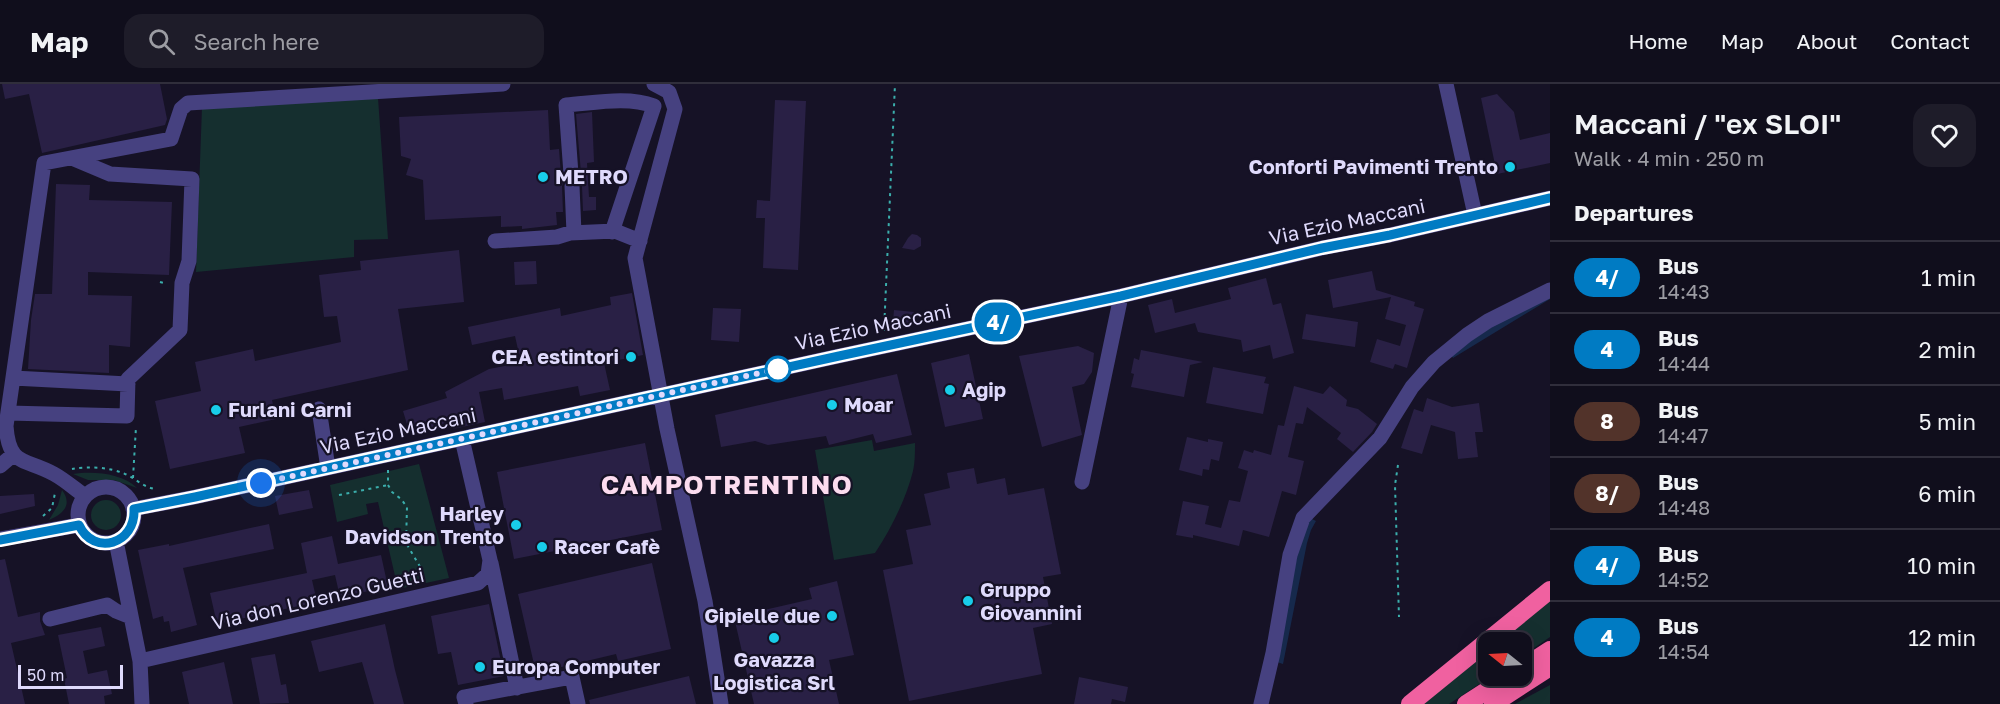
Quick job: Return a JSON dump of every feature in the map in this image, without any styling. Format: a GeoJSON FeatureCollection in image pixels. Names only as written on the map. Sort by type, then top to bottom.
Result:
{"type":"FeatureCollection","features":[{"type":"Feature","properties":{"kind":"highway"},"geometry":{"type":"LineString","coordinates":[[1410,704],[1550,590]]}},
{"type":"Feature","properties":{"kind":"highway"},"geometry":{"type":"LineString","coordinates":[[1532,662],[1550,650]]}},
{"type":"Feature","properties":{"kind":"highway"},"geometry":{"type":"LineString","coordinates":[[1492,704],[1550,667]]}},
{"type":"Feature","properties":{"kind":"highway"},"geometry":{"type":"LineString","coordinates":[[1498,704],[1550,676]]}},
{"type":"Feature","properties":{"kind":"highway"},"geometry":{"type":"LineString","coordinates":[[1466,704],[1494,686]]}},
{"type":"Feature","properties":{"kind":"street"},"geometry":{"type":"LineString","coordinates":[[85,496],[54,474],[27,464],[14,454],[7,443],[6,426],[44,163],[171,139],[181,109],[188,103],[503,84]]}},
{"type":"Feature","properties":{"kind":"street"},"geometry":{"type":"LineString","coordinates":[[654,84],[669,92],[675,109],[635,258],[667,429],[705,601],[721,704]]}},
{"type":"Feature","properties":{"kind":"street"},"geometry":{"type":"LineString","coordinates":[[1446,84],[1475,215]]}},
{"type":"Feature","properties":{"kind":"street"},"geometry":{"type":"LineString","coordinates":[[574,233],[566,105],[643,102],[654,106],[612,232]]}},
{"type":"Feature","properties":{"kind":"street"},"geometry":{"type":"LineString","coordinates":[[8,413],[127,416],[128,379],[180,330],[182,283],[189,261],[192,179],[110,174],[72,158]]}},
{"type":"Feature","properties":{"kind":"street","name":"Via Ezio Maccani"},"geometry":{"type":"LineString","coordinates":[[134,509],[462,439],[660,390],[1121,296],[1322,248],[1550,198]]}},
{"type":"Feature","properties":{"kind":"street"},"geometry":{"type":"LineString","coordinates":[[495,241],[557,237],[574,233],[612,232],[640,241]]}},
{"type":"Feature","properties":{"kind":"street"},"geometry":{"type":"LineString","coordinates":[[1261,704],[1273,653],[1290,555],[1303,518],[1380,438],[1412,387],[1434,362],[1488,321],[1550,290]]}},
{"type":"Feature","properties":{"kind":"street"},"geometry":{"type":"LineString","coordinates":[[1082,482],[1121,296]]}},
{"type":"Feature","properties":{"kind":"street"},"geometry":{"type":"LineString","coordinates":[[13,378],[128,384]]}},
{"type":"Feature","properties":{"kind":"street"},"geometry":{"type":"LineString","coordinates":[[319,409],[328,468]]}},
{"type":"Feature","properties":{"kind":"street"},"geometry":{"type":"LineString","coordinates":[[462,439],[518,688]]}},
{"type":"Feature","properties":{"kind":"street"},"geometry":{"type":"LineString","coordinates":[[0,466],[14,454]]}},
{"type":"Feature","properties":{"kind":"street"},"geometry":{"type":"LineString","coordinates":[[98,488],[114,488],[127,497],[134,509],[129,531],[116,541],[103,543],[93,540],[79,525],[78,510],[85,496],[98,488]]}},
{"type":"Feature","properties":{"kind":"street"},"geometry":{"type":"LineString","coordinates":[[0,540],[79,525]]}},
{"type":"Feature","properties":{"kind":"street"},"geometry":{"type":"LineString","coordinates":[[116,541],[140,661],[142,704]]}},
{"type":"Feature","properties":{"kind":"street","name":"Via don Lorenzo Guetti"},"geometry":{"type":"LineString","coordinates":[[140,661],[465,587],[478,583],[488,574],[490,560]]}},
{"type":"Feature","properties":{"kind":"street"},"geometry":{"type":"LineString","coordinates":[[50,619],[107,605],[131,617]]}},
{"type":"Feature","properties":{"kind":"street"},"geometry":{"type":"LineString","coordinates":[[466,704],[464,698],[572,677],[578,704]]}},
{"type":"Feature","properties":{"kind":"path"},"geometry":{"type":"LineString","coordinates":[[883,346],[895,84]]}},
{"type":"Feature","properties":{"kind":"path"},"geometry":{"type":"LineString","coordinates":[[1398,465],[1395,485],[1399,617]]}},
{"type":"Feature","properties":{"kind":"path"},"geometry":{"type":"LineString","coordinates":[[68,472],[78,468],[110,470],[123,473],[150,488],[161,490]]}},
{"type":"Feature","properties":{"kind":"path"},"geometry":{"type":"LineString","coordinates":[[387,468],[388,485],[407,507],[406,543],[423,572],[421,584]]}},
{"type":"Feature","properties":{"kind":"path"},"geometry":{"type":"LineString","coordinates":[[339,495],[388,485]]}},
{"type":"Feature","properties":{"kind":"path"},"geometry":{"type":"LineString","coordinates":[[37,518],[46,515],[52,508],[56,490]]}},
{"type":"Feature","properties":{"kind":"green space"},"geometry":{"type":"Polygon","coordinates":[[[378,98],[388,239],[354,240],[354,257],[196,272],[202,107],[378,98]]]}},
{"type":"Feature","properties":{"kind":"green space"},"geometry":{"type":"Polygon","coordinates":[[[872,440],[874,451],[915,443],[914,465],[910,482],[897,514],[875,553],[834,560],[815,450],[872,440]]]}},
{"type":"Feature","properties":{"kind":"green space"},"geometry":{"type":"Polygon","coordinates":[[[419,464],[449,578],[398,589],[378,502],[366,504],[368,514],[337,522],[330,485],[419,464]]]}},
{"type":"Feature","properties":{"kind":"green space"},"geometry":{"type":"Polygon","coordinates":[[[73,474],[107,474],[123,479],[137,488],[114,480],[88,480],[73,474]]]}},
{"type":"Feature","properties":{"kind":"green space"},"geometry":{"type":"Polygon","coordinates":[[[62,490],[67,500],[65,508],[49,520],[58,505],[62,490]]]}},
{"type":"Feature","properties":{"kind":"green space"},"geometry":{"type":"Polygon","coordinates":[[[106,500],[117,504],[121,515],[117,526],[106,530],[95,526],[91,515],[95,504],[106,500]]]}},
{"type":"Feature","properties":{"kind":"green space"},"geometry":{"type":"Polygon","coordinates":[[[1550,601],[1550,637],[1532,649],[1532,632],[1511,632],[1550,601]]]}},
{"type":"Feature","properties":{"kind":"green space"},"geometry":{"type":"Polygon","coordinates":[[[1478,659],[1478,685],[1449,704],[1423,704],[1478,659]]]}},
{"type":"Feature","properties":{"kind":"green space"},"geometry":{"type":"Polygon","coordinates":[[[1550,685],[1550,704],[1515,704],[1550,685]]]}},
{"type":"Feature","properties":{"kind":"water"},"geometry":{"type":"Polygon","coordinates":[[[1550,297],[1453,358],[1450,353],[1487,329],[1550,297]]]}},
{"type":"Feature","properties":{"kind":"water"},"geometry":{"type":"Polygon","coordinates":[[[1310,518],[1316,521],[1307,543],[1283,664],[1277,662],[1299,545],[1310,518]]]}},
{"type":"Feature","properties":{"kind":"building"},"geometry":{"type":"Polygon","coordinates":[[[2,84],[160,84],[167,119],[165,125],[42,153],[29,94],[5,99],[2,84]]]}},
{"type":"Feature","properties":{"kind":"building"},"geometry":{"type":"Polygon","coordinates":[[[1497,94],[1514,112],[1520,140],[1550,133],[1550,163],[1497,174],[1481,98],[1497,94]]]}},
{"type":"Feature","properties":{"kind":"building"},"geometry":{"type":"Polygon","coordinates":[[[775,100],[806,101],[798,270],[763,268],[765,218],[756,218],[757,200],[770,201],[775,100]]]}},
{"type":"Feature","properties":{"kind":"building"},"geometry":{"type":"Polygon","coordinates":[[[548,110],[550,150],[559,149],[561,175],[564,181],[562,186],[563,212],[556,212],[557,225],[522,229],[522,226],[501,227],[501,216],[425,220],[423,180],[406,175],[411,159],[401,156],[399,117],[548,110]]]}},
{"type":"Feature","properties":{"kind":"building"},"geometry":{"type":"Polygon","coordinates":[[[592,112],[594,162],[587,163],[589,197],[596,197],[596,210],[583,211],[576,114],[592,112]]]}},
{"type":"Feature","properties":{"kind":"building"},"geometry":{"type":"Polygon","coordinates":[[[56,184],[90,185],[89,200],[172,202],[169,275],[88,272],[88,295],[132,296],[130,347],[109,345],[109,373],[28,369],[35,294],[52,294],[56,184]]]}},
{"type":"Feature","properties":{"kind":"building"},"geometry":{"type":"Polygon","coordinates":[[[912,234],[921,238],[921,246],[914,250],[902,248],[908,238],[912,234]]]}},
{"type":"Feature","properties":{"kind":"building"},"geometry":{"type":"Polygon","coordinates":[[[459,250],[464,302],[398,309],[408,370],[272,400],[276,419],[239,427],[245,453],[170,469],[155,401],[201,391],[195,362],[253,349],[255,361],[341,342],[337,316],[324,317],[319,275],[361,270],[360,261],[459,250]]]}},
{"type":"Feature","properties":{"kind":"building"},"geometry":{"type":"Polygon","coordinates":[[[536,261],[537,284],[515,285],[514,262],[536,261]]]}},
{"type":"Feature","properties":{"kind":"building"},"geometry":{"type":"Polygon","coordinates":[[[1372,271],[1376,290],[1415,302],[1414,306],[1424,309],[1407,368],[1395,364],[1393,369],[1370,362],[1377,339],[1400,346],[1406,325],[1385,319],[1391,297],[1333,308],[1328,280],[1372,271]]]}},
{"type":"Feature","properties":{"kind":"building"},"geometry":{"type":"Polygon","coordinates":[[[1266,278],[1273,305],[1281,303],[1294,353],[1273,359],[1270,345],[1243,352],[1241,340],[1198,332],[1195,323],[1155,333],[1148,305],[1172,299],[1175,313],[1231,299],[1228,288],[1266,278]]]}},
{"type":"Feature","properties":{"kind":"building"},"geometry":{"type":"Polygon","coordinates":[[[632,293],[643,355],[604,363],[610,390],[580,396],[578,386],[504,400],[502,388],[479,392],[485,422],[453,429],[452,421],[410,434],[403,411],[447,398],[445,392],[489,369],[521,363],[515,336],[472,345],[468,327],[560,308],[561,316],[611,305],[610,297],[632,293]]]}},
{"type":"Feature","properties":{"kind":"building"},"geometry":{"type":"Polygon","coordinates":[[[713,308],[741,309],[739,342],[711,340],[713,308]]]}},
{"type":"Feature","properties":{"kind":"building"},"geometry":{"type":"Polygon","coordinates":[[[894,310],[914,312],[913,323],[893,322],[894,310]]]}},
{"type":"Feature","properties":{"kind":"building"},"geometry":{"type":"Polygon","coordinates":[[[1306,314],[1358,322],[1355,347],[1302,339],[1306,314]]]}},
{"type":"Feature","properties":{"kind":"building"},"geometry":{"type":"Polygon","coordinates":[[[1078,346],[1094,353],[1092,372],[1084,384],[1072,387],[1082,435],[1042,447],[1019,356],[1078,346]]]}},
{"type":"Feature","properties":{"kind":"building"},"geometry":{"type":"Polygon","coordinates":[[[1141,350],[1203,362],[1190,365],[1184,397],[1131,387],[1134,358],[1139,360],[1141,350]]]}},
{"type":"Feature","properties":{"kind":"building"},"geometry":{"type":"Polygon","coordinates":[[[969,354],[983,419],[945,427],[931,363],[969,354]]]}},
{"type":"Feature","properties":{"kind":"building"},"geometry":{"type":"Polygon","coordinates":[[[1213,367],[1266,377],[1264,383],[1269,384],[1263,414],[1206,403],[1213,367]]]}},
{"type":"Feature","properties":{"kind":"building","name":"Moar"},"geometry":{"type":"Polygon","coordinates":[[[897,374],[912,435],[876,443],[873,434],[829,445],[826,436],[768,445],[755,441],[721,447],[715,415],[897,374]]]}},
{"type":"Feature","properties":{"kind":"building"},"geometry":{"type":"Polygon","coordinates":[[[1294,386],[1323,394],[1330,386],[1347,400],[1346,406],[1358,409],[1377,424],[1353,452],[1337,439],[1341,433],[1307,407],[1303,424],[1296,423],[1288,457],[1304,461],[1296,495],[1282,491],[1269,537],[1243,530],[1239,546],[1193,535],[1193,538],[1176,535],[1183,501],[1209,506],[1205,524],[1221,528],[1229,500],[1240,502],[1248,471],[1238,468],[1244,450],[1253,453],[1254,450],[1271,455],[1278,425],[1284,426],[1294,386]]]}},
{"type":"Feature","properties":{"kind":"building"},"geometry":{"type":"Polygon","coordinates":[[[1427,398],[1452,407],[1479,403],[1483,432],[1475,432],[1478,457],[1458,459],[1455,432],[1431,425],[1422,454],[1401,448],[1414,409],[1423,412],[1427,398]]]}},
{"type":"Feature","properties":{"kind":"building"},"geometry":{"type":"Polygon","coordinates":[[[1187,437],[1208,442],[1208,439],[1223,442],[1219,461],[1211,459],[1209,470],[1203,469],[1202,476],[1179,470],[1187,437]]]}},
{"type":"Feature","properties":{"kind":"building"},"geometry":{"type":"Polygon","coordinates":[[[645,443],[662,530],[514,559],[497,472],[645,443]]]}},
{"type":"Feature","properties":{"kind":"building","name":"Gruppo Giovannini"},"geometry":{"type":"Polygon","coordinates":[[[974,468],[977,484],[1005,478],[1008,495],[1044,488],[1061,574],[1043,577],[1052,624],[1033,628],[1042,674],[909,701],[883,570],[913,564],[906,530],[931,525],[924,494],[950,488],[947,473],[974,468]]]}},
{"type":"Feature","properties":{"kind":"building"},"geometry":{"type":"Polygon","coordinates":[[[309,490],[313,508],[279,515],[275,496],[309,490]]]}},
{"type":"Feature","properties":{"kind":"building"},"geometry":{"type":"Polygon","coordinates":[[[34,494],[35,506],[0,514],[0,496],[34,494]]]}},
{"type":"Feature","properties":{"kind":"building"},"geometry":{"type":"Polygon","coordinates":[[[269,524],[274,549],[183,568],[197,625],[171,632],[169,621],[164,622],[163,616],[153,619],[138,550],[169,544],[169,546],[269,524]]]}},
{"type":"Feature","properties":{"kind":"building"},"geometry":{"type":"Polygon","coordinates":[[[332,536],[338,564],[381,555],[388,587],[340,597],[335,575],[312,580],[317,602],[217,624],[210,593],[307,573],[301,543],[332,536]]]}},
{"type":"Feature","properties":{"kind":"building"},"geometry":{"type":"Polygon","coordinates":[[[5,559],[18,617],[40,612],[40,621],[45,635],[11,643],[25,704],[0,704],[0,560],[5,559]]]}},
{"type":"Feature","properties":{"kind":"building"},"geometry":{"type":"Polygon","coordinates":[[[652,563],[671,649],[618,661],[616,654],[536,673],[518,594],[652,563]]]}},
{"type":"Feature","properties":{"kind":"building"},"geometry":{"type":"Polygon","coordinates":[[[837,581],[854,655],[829,660],[839,704],[754,704],[734,617],[812,599],[809,588],[837,581]]]}},
{"type":"Feature","properties":{"kind":"building"},"geometry":{"type":"Polygon","coordinates":[[[489,604],[504,676],[458,685],[451,652],[438,654],[431,616],[489,604]]]}},
{"type":"Feature","properties":{"kind":"building"},"geometry":{"type":"Polygon","coordinates":[[[385,624],[404,704],[374,704],[362,662],[319,672],[311,641],[385,624]]]}},
{"type":"Feature","properties":{"kind":"building"},"geometry":{"type":"Polygon","coordinates":[[[101,627],[105,646],[83,651],[88,674],[107,670],[112,694],[104,696],[105,704],[69,704],[64,679],[67,678],[58,635],[101,627]]]}},
{"type":"Feature","properties":{"kind":"building"},"geometry":{"type":"Polygon","coordinates":[[[275,654],[281,685],[286,684],[289,703],[260,704],[251,658],[275,654]]]}},
{"type":"Feature","properties":{"kind":"building"},"geometry":{"type":"Polygon","coordinates":[[[224,662],[233,704],[189,704],[182,672],[224,662]]]}},
{"type":"Feature","properties":{"kind":"building"},"geometry":{"type":"Polygon","coordinates":[[[689,676],[696,704],[590,704],[589,700],[689,676]]]}},
{"type":"Feature","properties":{"kind":"building"},"geometry":{"type":"Polygon","coordinates":[[[1079,677],[1128,687],[1125,702],[1112,699],[1111,704],[1074,704],[1079,677]]]}},
{"type":"Feature","properties":{"kind":"bus line","name":"4/"},"geometry":{"type":"LineString","coordinates":[[0,540],[79,525],[93,540],[108,543],[126,535],[133,521],[134,509],[1121,296],[1322,248],[1390,235],[1550,198]]}},
{"type":"Feature","properties":{"kind":"place","name":"Conforti Pavimenti Trento"},"geometry":{"type":"Point","coordinates":[1510,167]}},
{"type":"Feature","properties":{"kind":"place","name":"METRO"},"geometry":{"type":"Point","coordinates":[543,177]}},
{"type":"Feature","properties":{"kind":"place","name":"CEA estintori"},"geometry":{"type":"Point","coordinates":[631,357]}},
{"type":"Feature","properties":{"kind":"place","name":"Agip"},"geometry":{"type":"Point","coordinates":[950,390]}},
{"type":"Feature","properties":{"kind":"place","name":"Moar"},"geometry":{"type":"Point","coordinates":[832,405]}},
{"type":"Feature","properties":{"kind":"place","name":"Furlani Carni"},"geometry":{"type":"Point","coordinates":[216,410]}},
{"type":"Feature","properties":{"kind":"place","name":"Harley Davidson Trento"},"geometry":{"type":"Point","coordinates":[516,525]}},
{"type":"Feature","properties":{"kind":"place","name":"Racer Cafè"},"geometry":{"type":"Point","coordinates":[542,547]}},
{"type":"Feature","properties":{"kind":"place","name":"Gruppo Giovannini"},"geometry":{"type":"Point","coordinates":[968,601]}},
{"type":"Feature","properties":{"kind":"place","name":"Gipielle due"},"geometry":{"type":"Point","coordinates":[832,616]}},
{"type":"Feature","properties":{"kind":"place","name":"Gavazza Logistica Srl"},"geometry":{"type":"Point","coordinates":[774,638]}},
{"type":"Feature","properties":{"kind":"place","name":"Europa Computer"},"geometry":{"type":"Point","coordinates":[480,667]}},
{"type":"Feature","properties":{"kind":"district","name":"CAMPOTRENTINO"},"geometry":{"type":"Point","coordinates":[727,485]}},
{"type":"Feature","properties":{"kind":"route"},"geometry":{"type":"LineString","coordinates":[[261,483],[778,369]]}}]}
